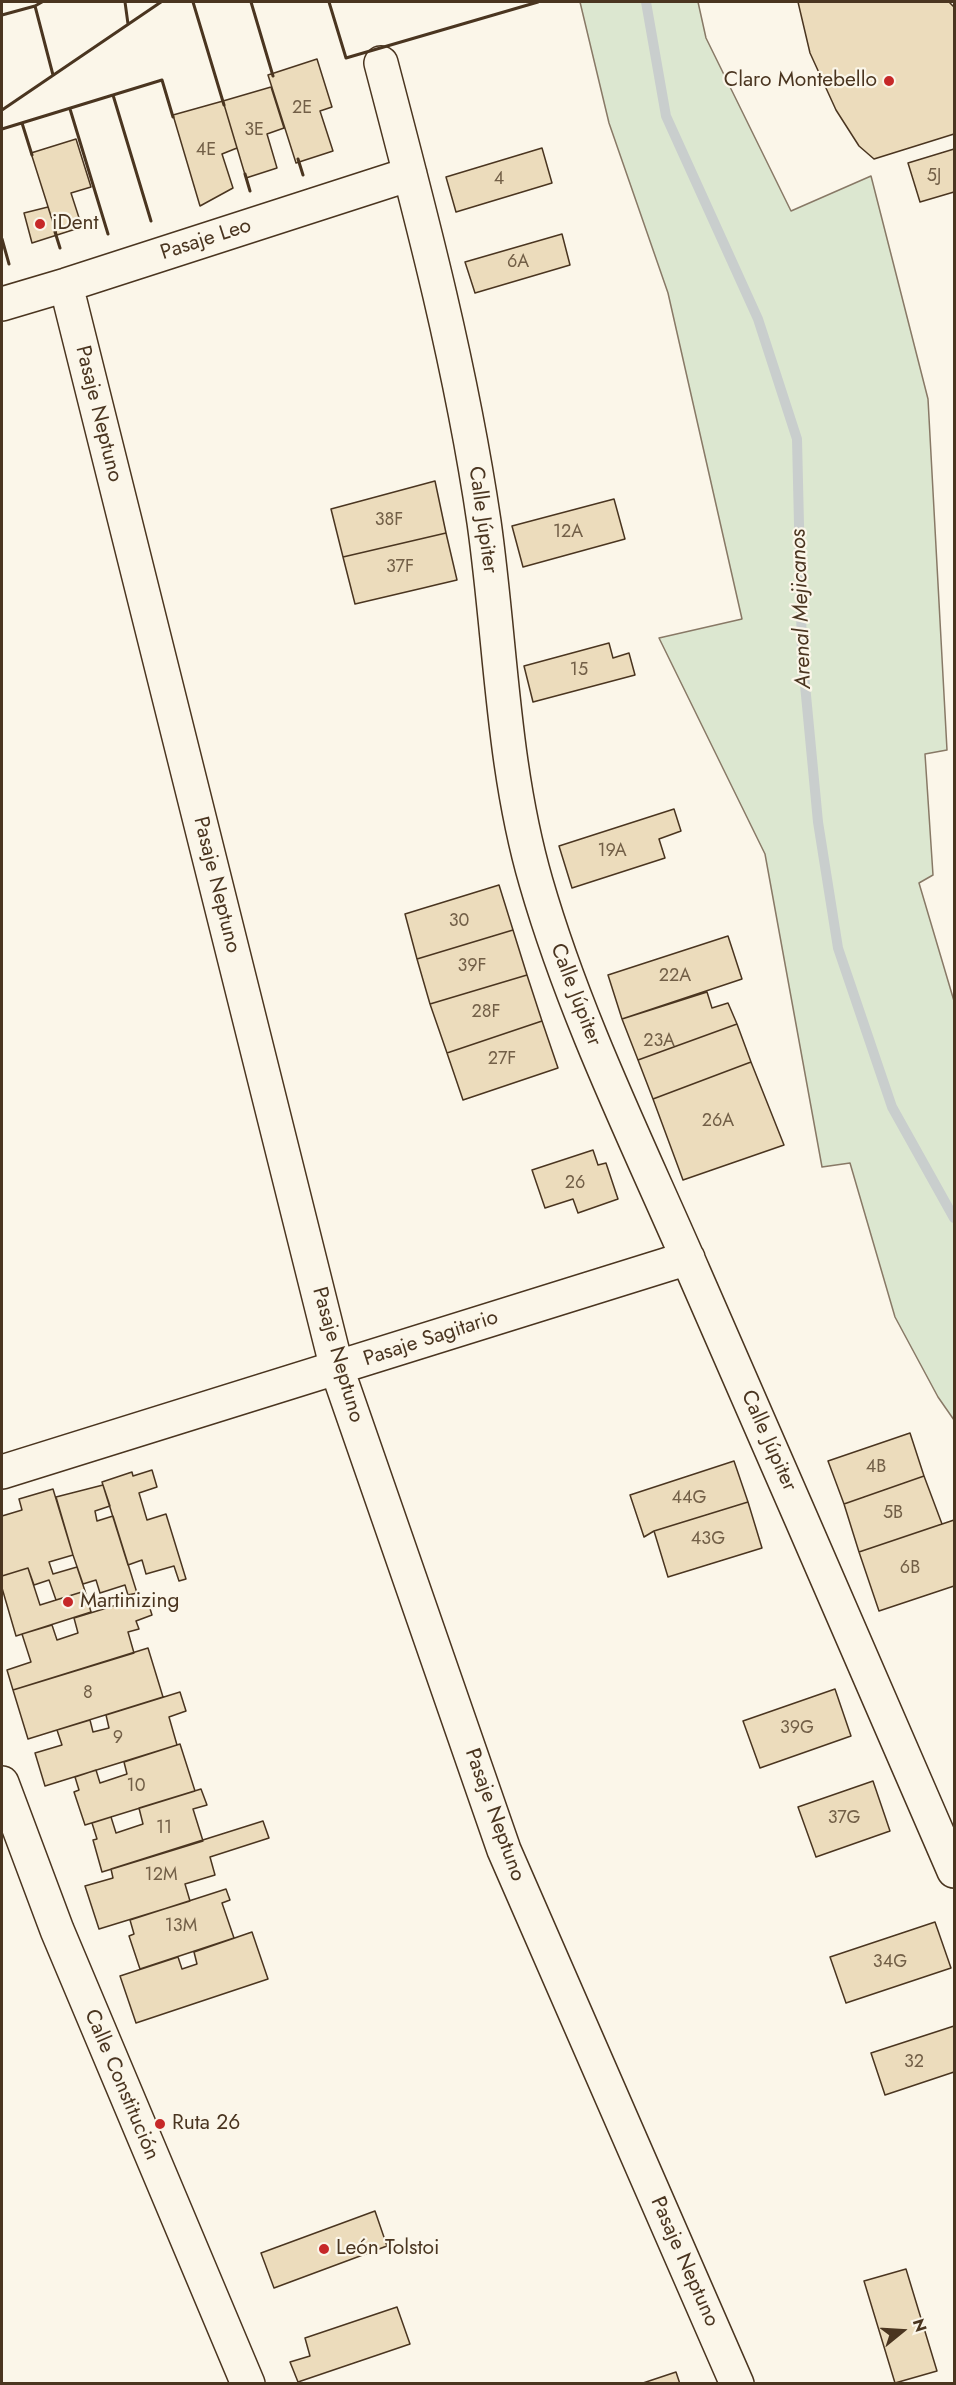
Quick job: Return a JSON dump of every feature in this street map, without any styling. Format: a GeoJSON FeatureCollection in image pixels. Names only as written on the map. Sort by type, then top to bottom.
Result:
{"type":"FeatureCollection","features":[{"type":"Feature","properties":{"kind":"street","name":"Calle Júpiter"},"geometry":{"type":"LineString","coordinates":[[381,63],[450,330],[484,524],[509,749],[518,806],[534,875],[558,954],[583,1017],[954,1871]]}},
{"type":"Feature","properties":{"kind":"street","name":"Pasaje Leo"},"geometry":{"type":"LineString","coordinates":[[2,303],[66,285],[410,174]]}},
{"type":"Feature","properties":{"kind":"street","name":"Pasaje Neptuno"},"geometry":{"type":"LineString","coordinates":[[66,285],[338,1369],[504,1851],[737,2384]]}},
{"type":"Feature","properties":{"kind":"street","name":"Pasaje Sagitario"},"geometry":{"type":"LineString","coordinates":[[2,1472],[688,1258]]}},
{"type":"Feature","properties":{"kind":"street","name":"Calle Constitución"},"geometry":{"type":"LineString","coordinates":[[2,1783],[57,1930],[248,2384]]}},
{"type":"Feature","properties":{"kind":"green space"},"geometry":{"type":"Polygon","coordinates":[[[580,2],[698,2],[706,38],[791,211],[871,176],[928,399],[947,750],[925,754],[933,875],[919,883],[954,1001],[954,1420],[938,1397],[895,1317],[850,1163],[822,1167],[765,854],[659,638],[742,619],[668,293],[609,123],[580,2]]]}},
{"type":"Feature","properties":{"kind":"building","name":"Claro Montebello"},"geometry":{"type":"Polygon","coordinates":[[[798,2],[949,2],[954,7],[954,134],[874,159],[859,146],[836,110],[810,53],[798,2]]]}},
{"type":"Feature","properties":{"kind":"building"},"geometry":{"type":"Polygon","coordinates":[[[317,59],[332,107],[320,111],[333,151],[296,163],[268,75],[317,59]]]}},
{"type":"Feature","properties":{"kind":"building"},"geometry":{"type":"Polygon","coordinates":[[[271,87],[284,128],[267,134],[277,168],[246,178],[223,101],[271,87]]]}},
{"type":"Feature","properties":{"kind":"building"},"geometry":{"type":"Polygon","coordinates":[[[223,101],[237,148],[222,154],[233,188],[200,206],[173,115],[223,101]]]}},
{"type":"Feature","properties":{"kind":"building"},"geometry":{"type":"Polygon","coordinates":[[[76,139],[91,187],[71,193],[82,227],[57,235],[31,153],[76,139]]]}},
{"type":"Feature","properties":{"kind":"building"},"geometry":{"type":"Polygon","coordinates":[[[542,148],[552,183],[456,212],[446,177],[542,148]]]}},
{"type":"Feature","properties":{"kind":"building"},"geometry":{"type":"Polygon","coordinates":[[[954,149],[954,192],[920,202],[908,163],[954,149]]]}},
{"type":"Feature","properties":{"kind":"building","name":"iDent"},"geometry":{"type":"Polygon","coordinates":[[[48,207],[57,235],[32,243],[24,213],[48,207]]]}},
{"type":"Feature","properties":{"kind":"building"},"geometry":{"type":"Polygon","coordinates":[[[562,234],[570,265],[475,293],[465,262],[562,234]]]}},
{"type":"Feature","properties":{"kind":"building"},"geometry":{"type":"Polygon","coordinates":[[[435,481],[446,533],[343,557],[331,509],[435,481]]]}},
{"type":"Feature","properties":{"kind":"building"},"geometry":{"type":"Polygon","coordinates":[[[614,499],[625,539],[523,567],[512,526],[614,499]]]}},
{"type":"Feature","properties":{"kind":"building"},"geometry":{"type":"Polygon","coordinates":[[[446,533],[457,580],[355,604],[343,557],[446,533]]]}},
{"type":"Feature","properties":{"kind":"building"},"geometry":{"type":"Polygon","coordinates":[[[609,643],[613,658],[629,653],[635,675],[533,702],[524,666],[609,643]]]}},
{"type":"Feature","properties":{"kind":"building"},"geometry":{"type":"Polygon","coordinates":[[[674,809],[681,831],[659,839],[665,858],[572,888],[559,846],[674,809]]]}},
{"type":"Feature","properties":{"kind":"building"},"geometry":{"type":"Polygon","coordinates":[[[499,885],[513,930],[417,959],[405,914],[499,885]]]}},
{"type":"Feature","properties":{"kind":"building"},"geometry":{"type":"Polygon","coordinates":[[[513,930],[527,975],[430,1004],[417,959],[513,930]]]}},
{"type":"Feature","properties":{"kind":"building"},"geometry":{"type":"Polygon","coordinates":[[[728,936],[742,979],[622,1019],[608,975],[728,936]]]}},
{"type":"Feature","properties":{"kind":"building"},"geometry":{"type":"Polygon","coordinates":[[[527,975],[542,1021],[447,1053],[430,1004],[527,975]]]}},
{"type":"Feature","properties":{"kind":"building"},"geometry":{"type":"Polygon","coordinates":[[[707,992],[712,1008],[728,1003],[737,1024],[638,1060],[622,1019],[707,992]]]}},
{"type":"Feature","properties":{"kind":"building"},"geometry":{"type":"Polygon","coordinates":[[[542,1021],[558,1068],[463,1100],[447,1053],[542,1021]]]}},
{"type":"Feature","properties":{"kind":"building"},"geometry":{"type":"Polygon","coordinates":[[[737,1024],[751,1062],[653,1099],[638,1060],[737,1024]]]}},
{"type":"Feature","properties":{"kind":"building"},"geometry":{"type":"Polygon","coordinates":[[[751,1062],[784,1145],[683,1180],[653,1099],[751,1062]]]}},
{"type":"Feature","properties":{"kind":"building"},"geometry":{"type":"Polygon","coordinates":[[[593,1150],[598,1165],[606,1163],[618,1199],[578,1213],[573,1199],[545,1208],[532,1170],[593,1150]]]}},
{"type":"Feature","properties":{"kind":"building"},"geometry":{"type":"Polygon","coordinates":[[[910,1433],[924,1476],[844,1504],[828,1461],[910,1433]]]}},
{"type":"Feature","properties":{"kind":"building"},"geometry":{"type":"Polygon","coordinates":[[[734,1461],[748,1502],[654,1531],[644,1537],[630,1495],[734,1461]]]}},
{"type":"Feature","properties":{"kind":"building"},"geometry":{"type":"Polygon","coordinates":[[[152,1470],[157,1487],[139,1493],[147,1520],[166,1514],[186,1579],[179,1581],[174,1566],[146,1574],[142,1560],[128,1565],[102,1482],[132,1472],[133,1476],[152,1470]]]}},
{"type":"Feature","properties":{"kind":"building"},"geometry":{"type":"Polygon","coordinates":[[[924,1476],[942,1524],[859,1552],[844,1504],[924,1476]]]}},
{"type":"Feature","properties":{"kind":"building"},"geometry":{"type":"Polygon","coordinates":[[[103,1485],[110,1506],[95,1511],[97,1521],[113,1516],[137,1593],[128,1595],[125,1585],[100,1593],[96,1580],[83,1584],[73,1555],[56,1497],[103,1485]]]}},
{"type":"Feature","properties":{"kind":"building"},"geometry":{"type":"Polygon","coordinates":[[[53,1489],[73,1555],[49,1562],[53,1574],[77,1567],[85,1591],[56,1600],[49,1580],[34,1585],[28,1568],[2,1576],[2,1516],[22,1510],[19,1499],[53,1489]]]}},
{"type":"Feature","properties":{"kind":"building"},"geometry":{"type":"Polygon","coordinates":[[[748,1502],[762,1548],[668,1577],[654,1531],[748,1502]]]}},
{"type":"Feature","properties":{"kind":"building"},"geometry":{"type":"Polygon","coordinates":[[[954,1520],[954,1586],[879,1611],[859,1552],[954,1520]]]}},
{"type":"Feature","properties":{"kind":"building","name":"Martinizing"},"geometry":{"type":"Polygon","coordinates":[[[28,1568],[40,1605],[85,1591],[91,1612],[16,1636],[2,1588],[2,1576],[28,1568]]]}},
{"type":"Feature","properties":{"kind":"building"},"geometry":{"type":"Polygon","coordinates":[[[146,1596],[152,1615],[136,1621],[139,1629],[128,1632],[134,1653],[13,1690],[7,1670],[31,1662],[22,1634],[52,1625],[57,1640],[78,1633],[74,1618],[146,1596]]]}},
{"type":"Feature","properties":{"kind":"building"},"geometry":{"type":"Polygon","coordinates":[[[148,1648],[163,1697],[28,1739],[13,1690],[148,1648]]]}},
{"type":"Feature","properties":{"kind":"building"},"geometry":{"type":"Polygon","coordinates":[[[835,1689],[851,1736],[760,1768],[743,1721],[835,1689]]]}},
{"type":"Feature","properties":{"kind":"building"},"geometry":{"type":"Polygon","coordinates":[[[180,1692],[186,1711],[169,1717],[177,1745],[45,1786],[35,1753],[62,1745],[57,1730],[90,1720],[93,1732],[109,1728],[106,1715],[180,1692]]]}},
{"type":"Feature","properties":{"kind":"building"},"geometry":{"type":"Polygon","coordinates":[[[180,1744],[195,1791],[85,1825],[74,1792],[79,1790],[75,1777],[96,1770],[100,1783],[127,1774],[124,1762],[180,1744]]]}},
{"type":"Feature","properties":{"kind":"building"},"geometry":{"type":"Polygon","coordinates":[[[873,1781],[890,1831],[816,1857],[798,1807],[873,1781]]]}},
{"type":"Feature","properties":{"kind":"building"},"geometry":{"type":"Polygon","coordinates":[[[201,1789],[207,1805],[193,1809],[203,1841],[102,1872],[93,1840],[97,1839],[92,1823],[111,1817],[116,1833],[143,1824],[139,1808],[201,1789]]]}},
{"type":"Feature","properties":{"kind":"building"},"geometry":{"type":"Polygon","coordinates":[[[263,1821],[269,1838],[210,1857],[215,1875],[185,1884],[190,1901],[99,1929],[85,1886],[113,1878],[111,1869],[263,1821]]]}},
{"type":"Feature","properties":{"kind":"building"},"geometry":{"type":"Polygon","coordinates":[[[226,1889],[230,1900],[222,1903],[234,1938],[140,1969],[129,1936],[134,1934],[130,1920],[226,1889]]]}},
{"type":"Feature","properties":{"kind":"building"},"geometry":{"type":"Polygon","coordinates":[[[935,1922],[951,1968],[846,2003],[830,1957],[935,1922]]]}},
{"type":"Feature","properties":{"kind":"building"},"geometry":{"type":"Polygon","coordinates":[[[252,1932],[268,1979],[136,2023],[120,1976],[178,1957],[182,1969],[197,1964],[194,1952],[252,1932]]]}},
{"type":"Feature","properties":{"kind":"building"},"geometry":{"type":"Polygon","coordinates":[[[954,2026],[954,2072],[885,2095],[871,2053],[954,2026]]]}},
{"type":"Feature","properties":{"kind":"building","name":"León Tolstoi"},"geometry":{"type":"Polygon","coordinates":[[[375,2211],[387,2246],[274,2288],[261,2253],[375,2211]]]}},
{"type":"Feature","properties":{"kind":"building"},"geometry":{"type":"Polygon","coordinates":[[[906,2269],[937,2371],[895,2383],[864,2281],[906,2269]]]}},
{"type":"Feature","properties":{"kind":"building"},"geometry":{"type":"Polygon","coordinates":[[[397,2307],[410,2344],[298,2382],[290,2362],[310,2356],[305,2338],[397,2307]]]}},
{"type":"Feature","properties":{"kind":"building"},"geometry":{"type":"Polygon","coordinates":[[[676,2372],[680,2384],[640,2384],[676,2372]]]}},
{"type":"Feature","properties":{"kind":"waterway","name":"Arenal Mejicanos"},"geometry":{"type":"LineString","coordinates":[[646,2],[666,116],[758,319],[797,439],[802,653],[818,822],[838,948],[892,1107],[954,1218]]}},
{"type":"Feature","properties":{"kind":"wall"},"geometry":{"type":"LineString","coordinates":[[42,2],[35,6],[53,75]]}},
{"type":"Feature","properties":{"kind":"wall"},"geometry":{"type":"LineString","coordinates":[[125,2],[128,24]]}},
{"type":"Feature","properties":{"kind":"wall"},"geometry":{"type":"LineString","coordinates":[[2,110],[161,2]]}},
{"type":"Feature","properties":{"kind":"wall"},"geometry":{"type":"LineString","coordinates":[[193,2],[224,105]]}},
{"type":"Feature","properties":{"kind":"wall"},"geometry":{"type":"LineString","coordinates":[[251,2],[273,76]]}},
{"type":"Feature","properties":{"kind":"wall"},"geometry":{"type":"LineString","coordinates":[[329,2],[346,58],[538,2]]}},
{"type":"Feature","properties":{"kind":"wall"},"geometry":{"type":"LineString","coordinates":[[2,15],[35,6]]}},
{"type":"Feature","properties":{"kind":"wall"},"geometry":{"type":"LineString","coordinates":[[2,129],[162,80],[173,117]]}},
{"type":"Feature","properties":{"kind":"wall"},"geometry":{"type":"LineString","coordinates":[[113,95],[151,221]]}},
{"type":"Feature","properties":{"kind":"wall"},"geometry":{"type":"LineString","coordinates":[[70,109],[108,234]]}},
{"type":"Feature","properties":{"kind":"wall"},"geometry":{"type":"LineString","coordinates":[[22,123],[32,155]]}},
{"type":"Feature","properties":{"kind":"wall"},"geometry":{"type":"LineString","coordinates":[[298,159],[303,175]]}},
{"type":"Feature","properties":{"kind":"wall"},"geometry":{"type":"LineString","coordinates":[[245,174],[250,191]]}},
{"type":"Feature","properties":{"kind":"wall"},"geometry":{"type":"LineString","coordinates":[[55,232],[60,248]]}},
{"type":"Feature","properties":{"kind":"wall"},"geometry":{"type":"LineString","coordinates":[[2,239],[9,264]]}},
{"type":"Feature","properties":{"kind":"place","name":"Claro Montebello"},"geometry":{"type":"Point","coordinates":[889,81]}},
{"type":"Feature","properties":{"kind":"place","name":"iDent"},"geometry":{"type":"Point","coordinates":[40,224]}},
{"type":"Feature","properties":{"kind":"place","name":"Martinizing"},"geometry":{"type":"Point","coordinates":[68,1602]}},
{"type":"Feature","properties":{"kind":"place","name":"Ruta 26"},"geometry":{"type":"Point","coordinates":[160,2124]}},
{"type":"Feature","properties":{"kind":"place","name":"León Tolstoi"},"geometry":{"type":"Point","coordinates":[324,2249]}}]}
